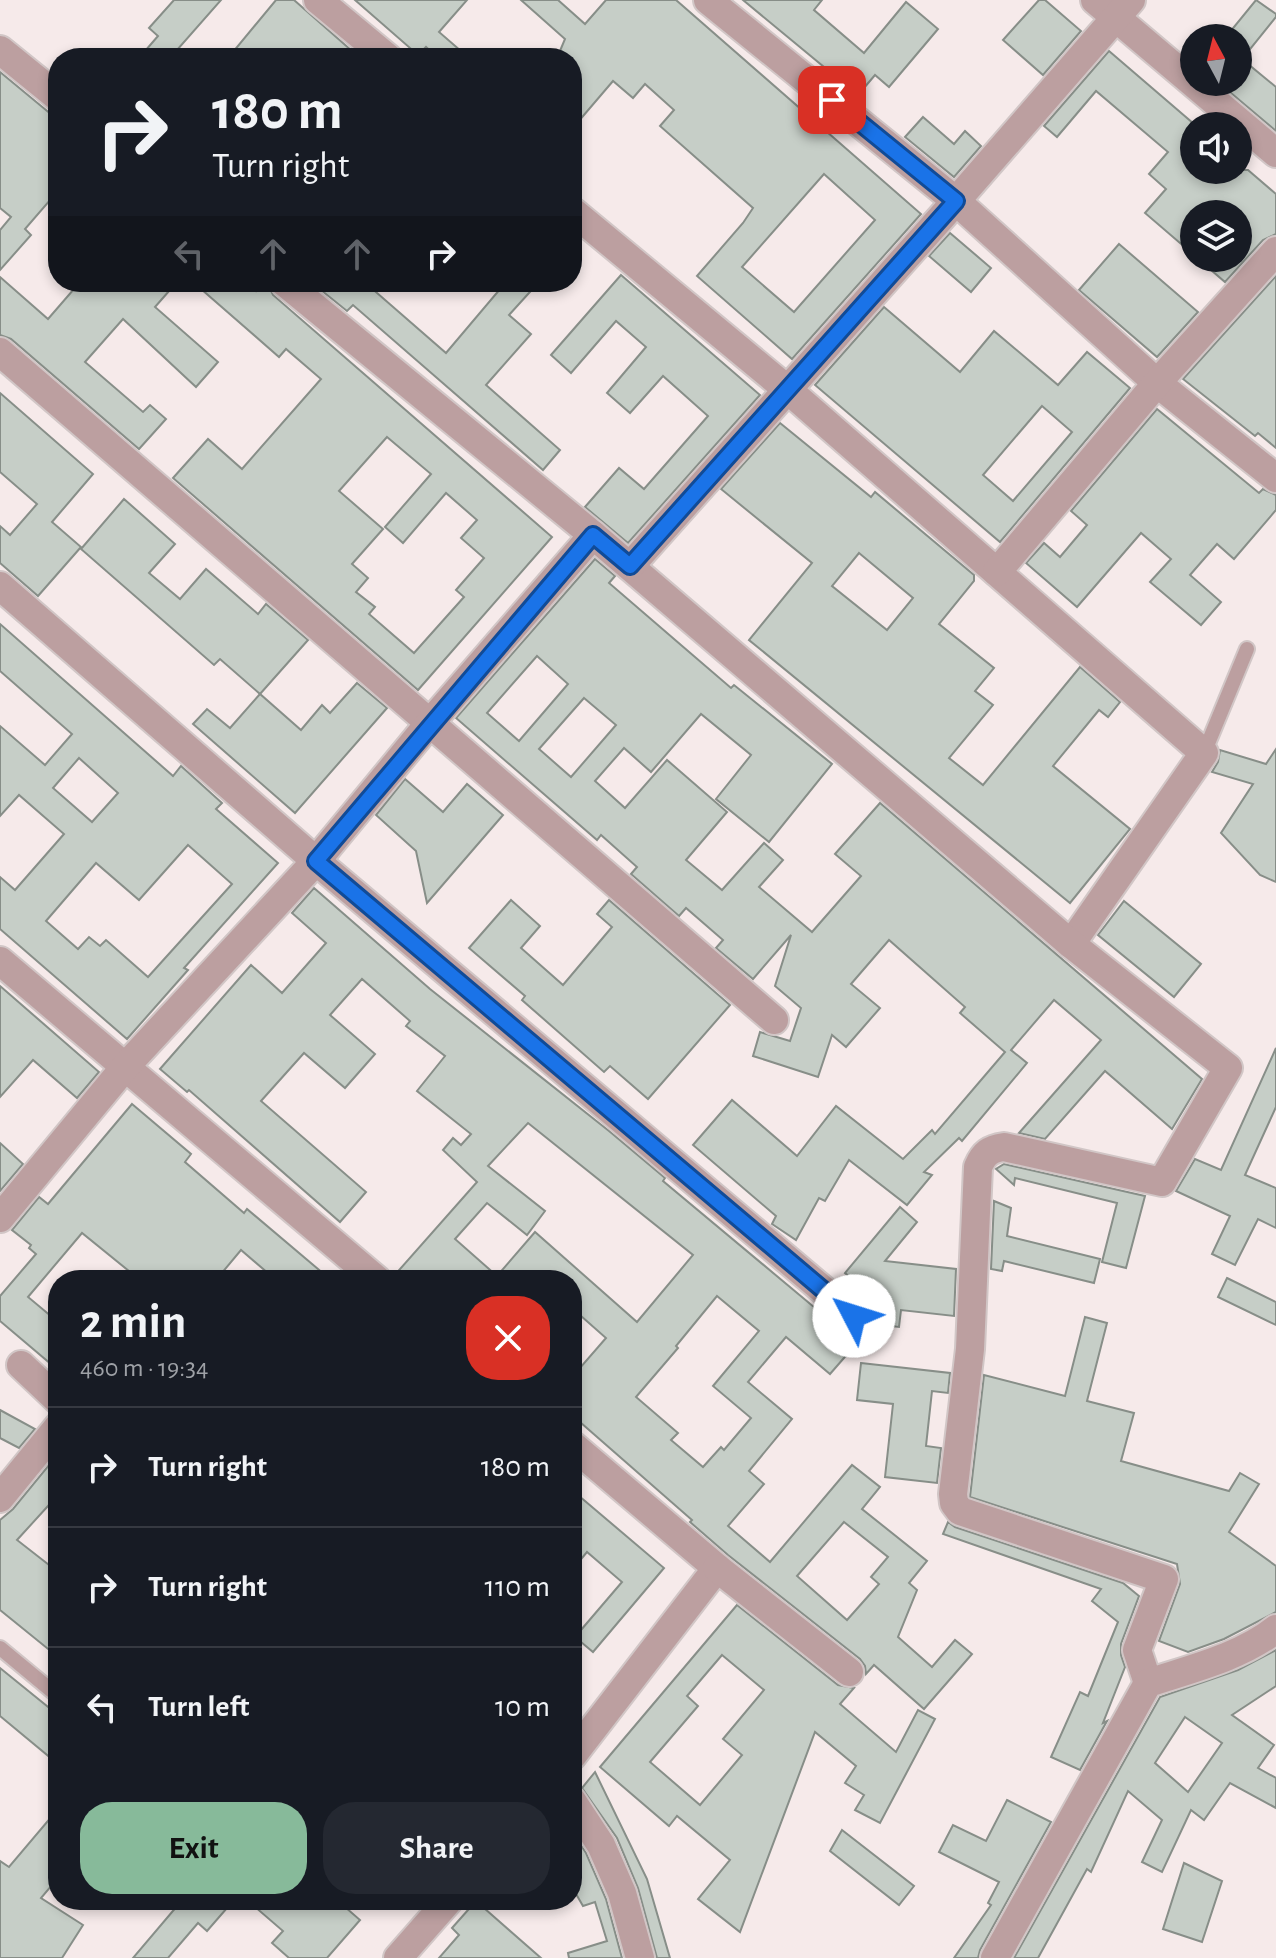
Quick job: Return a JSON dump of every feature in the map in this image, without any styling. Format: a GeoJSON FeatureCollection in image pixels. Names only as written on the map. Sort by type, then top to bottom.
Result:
{"type":"FeatureCollection","features":[{"type":"Feature","properties":{"kind":"street"},"geometry":{"type":"LineString","coordinates":[[318,0],[376,48]]}},
{"type":"Feature","properties":{"kind":"street"},"geometry":{"type":"LineString","coordinates":[[708,0],[956,201],[1157,383],[1276,478]]}},
{"type":"Feature","properties":{"kind":"street"},"geometry":{"type":"LineString","coordinates":[[630,566],[956,201],[1114,6],[1276,153]]}},
{"type":"Feature","properties":{"kind":"street"},"geometry":{"type":"LineString","coordinates":[[0,50],[48,89]]}},
{"type":"Feature","properties":{"kind":"street"},"geometry":{"type":"LineString","coordinates":[[582,219],[788,390],[1204,753],[1071,944]]}},
{"type":"Feature","properties":{"kind":"street"},"geometry":{"type":"LineString","coordinates":[[997,572],[1157,383],[1276,251]]}},
{"type":"Feature","properties":{"kind":"street"},"geometry":{"type":"LineString","coordinates":[[296,292],[630,566],[1071,944],[1228,1068],[1162,1182],[1004,1147],[991,1149],[978,1167],[970,1349],[954,1503],[960,1511],[1164,1579],[1137,1650],[1148,1683]]}},
{"type":"Feature","properties":{"kind":"street"},"geometry":{"type":"LineString","coordinates":[[0,352],[774,1020]]}},
{"type":"Feature","properties":{"kind":"street"},"geometry":{"type":"LineString","coordinates":[[0,1218],[125,1067],[316,861],[429,724],[593,535]]}},
{"type":"Feature","properties":{"kind":"street"},"geometry":{"type":"LineString","coordinates":[[0,586],[316,861],[854,1316]]}},
{"type":"Feature","properties":{"kind":"street"},"geometry":{"type":"LineString","coordinates":[[0,961],[365,1270]]}},
{"type":"Feature","properties":{"kind":"street"},"geometry":{"type":"LineString","coordinates":[[21,1365],[48,1391]]}},
{"type":"Feature","properties":{"kind":"street"},"geometry":{"type":"LineString","coordinates":[[0,1498],[48,1439]]}},
{"type":"Feature","properties":{"kind":"street"},"geometry":{"type":"LineString","coordinates":[[582,1453],[717,1568],[849,1672]]}},
{"type":"Feature","properties":{"kind":"street"},"geometry":{"type":"LineString","coordinates":[[582,1743],[717,1568]]}},
{"type":"Feature","properties":{"kind":"street"},"geometry":{"type":"LineString","coordinates":[[995,1958],[1148,1683],[1219,1659],[1267,1637],[1276,1629]]}},
{"type":"Feature","properties":{"kind":"street"},"geometry":{"type":"LineString","coordinates":[[582,1817],[606,1857],[622,1893],[640,1958]]}},
{"type":"Feature","properties":{"kind":"street"},"geometry":{"type":"LineString","coordinates":[[398,1958],[440,1910]]}},
{"type":"Feature","properties":{"kind":"lane"},"geometry":{"type":"LineString","coordinates":[[1204,753],[1247,649]]}},
{"type":"Feature","properties":{"kind":"lane"},"geometry":{"type":"LineString","coordinates":[[0,1648],[48,1688]]}},
{"type":"Feature","properties":{"kind":"building"},"geometry":{"type":"Polygon","coordinates":[[[174,0],[221,0],[179,48],[148,48],[158,36],[149,28],[174,0]]]}},
{"type":"Feature","properties":{"kind":"building"},"geometry":{"type":"Polygon","coordinates":[[[276,0],[294,0],[349,48],[236,48],[276,0]]]}},
{"type":"Feature","properties":{"kind":"building"},"geometry":{"type":"Polygon","coordinates":[[[355,0],[467,0],[439,32],[457,48],[410,48],[355,0]]]}},
{"type":"Feature","properties":{"kind":"building"},"geometry":{"type":"Polygon","coordinates":[[[521,0],[558,0],[585,24],[606,0],[676,0],[921,214],[792,359],[697,276],[753,208],[660,126],[674,110],[645,84],[633,98],[613,81],[582,117],[582,48],[561,48],[565,39],[521,0]],[[824,174],[742,267],[794,312],[875,220],[824,174]]]}},
{"type":"Feature","properties":{"kind":"building"},"geometry":{"type":"Polygon","coordinates":[[[743,0],[822,0],[814,10],[864,53],[906,2],[938,29],[889,87],[875,75],[858,95],[743,0]]]}},
{"type":"Feature","properties":{"kind":"building"},"geometry":{"type":"Polygon","coordinates":[[[1039,0],[1045,0],[1081,31],[1043,75],[1003,40],[1039,0]]]}},
{"type":"Feature","properties":{"kind":"building"},"geometry":{"type":"Polygon","coordinates":[[[1256,0],[1276,14],[1252,47],[1252,24],[1236,24],[1256,0]]]}},
{"type":"Feature","properties":{"kind":"building"},"geometry":{"type":"Polygon","coordinates":[[[1109,51],[1180,112],[1180,184],[1252,184],[1252,173],[1276,194],[1276,234],[1263,240],[1252,252],[1252,200],[1180,200],[1180,243],[1145,213],[1166,189],[1149,174],[1168,152],[1096,91],[1057,137],[1044,126],[1109,51]]]}},
{"type":"Feature","properties":{"kind":"building"},"geometry":{"type":"Polygon","coordinates":[[[1252,67],[1276,87],[1276,131],[1235,96],[1252,96],[1252,67]]]}},
{"type":"Feature","properties":{"kind":"building"},"geometry":{"type":"Polygon","coordinates":[[[0,72],[48,112],[48,203],[25,229],[31,235],[0,270],[0,230],[11,217],[0,208],[0,72]]]}},
{"type":"Feature","properties":{"kind":"building"},"geometry":{"type":"Polygon","coordinates":[[[923,117],[954,144],[965,131],[981,146],[954,177],[905,137],[923,117]]]}},
{"type":"Feature","properties":{"kind":"building"},"geometry":{"type":"Polygon","coordinates":[[[950,233],[991,268],[971,292],[929,256],[950,233]]]}},
{"type":"Feature","properties":{"kind":"building"},"geometry":{"type":"Polygon","coordinates":[[[1119,244],[1198,312],[1157,357],[1079,290],[1119,244]]]}},
{"type":"Feature","properties":{"kind":"building"},"geometry":{"type":"Polygon","coordinates":[[[1213,272],[1234,272],[1225,282],[1213,272]]]}},
{"type":"Feature","properties":{"kind":"building"},"geometry":{"type":"Polygon","coordinates":[[[621,275],[760,395],[628,543],[585,507],[619,468],[644,489],[708,416],[663,376],[630,413],[607,393],[646,347],[616,321],[571,373],[551,355],[621,275]]]}},
{"type":"Feature","properties":{"kind":"building"},"geometry":{"type":"Polygon","coordinates":[[[1276,276],[1276,448],[1258,433],[1255,436],[1183,379],[1276,276]]]}},
{"type":"Feature","properties":{"kind":"building"},"geometry":{"type":"Polygon","coordinates":[[[0,277],[48,319],[71,292],[168,292],[155,307],[218,362],[196,387],[123,319],[85,362],[143,412],[150,405],[166,419],[139,449],[11,339],[0,335],[0,277]]]}},
{"type":"Feature","properties":{"kind":"building"},"geometry":{"type":"Polygon","coordinates":[[[204,292],[272,292],[552,537],[418,690],[173,478],[208,439],[242,469],[321,379],[286,349],[279,357],[204,292]],[[387,437],[339,491],[383,529],[352,564],[368,578],[356,592],[375,607],[369,614],[414,653],[464,597],[456,590],[484,558],[461,538],[477,520],[446,493],[403,543],[385,527],[431,474],[387,437]]]}},
{"type":"Feature","properties":{"kind":"building"},"geometry":{"type":"Polygon","coordinates":[[[323,292],[376,292],[446,353],[498,292],[530,292],[509,315],[531,334],[486,385],[560,450],[543,470],[353,305],[347,311],[323,292]]]}},
{"type":"Feature","properties":{"kind":"building"},"geometry":{"type":"Polygon","coordinates":[[[884,307],[960,372],[994,331],[1058,385],[1087,352],[1130,388],[1000,542],[815,385],[884,307]],[[1042,406],[983,475],[1013,501],[1072,432],[1042,406]]]}},
{"type":"Feature","properties":{"kind":"building"},"geometry":{"type":"Polygon","coordinates":[[[0,393],[93,474],[52,522],[81,547],[38,596],[0,563],[0,526],[10,535],[37,504],[0,472],[0,393]]]}},
{"type":"Feature","properties":{"kind":"building"},"geometry":{"type":"Polygon","coordinates":[[[1157,409],[1259,493],[1263,489],[1276,495],[1276,510],[1234,559],[1217,544],[1190,575],[1221,602],[1201,625],[1150,582],[1171,559],[1141,533],[1077,607],[1026,563],[1044,543],[1060,557],[1087,525],[1071,511],[1157,409]]]}},
{"type":"Feature","properties":{"kind":"building"},"geometry":{"type":"Polygon","coordinates":[[[780,423],[871,497],[875,492],[974,575],[974,581],[939,624],[994,668],[975,691],[993,705],[949,758],[983,785],[1080,667],[1120,702],[1108,717],[1099,710],[1053,766],[1130,829],[1070,903],[749,640],[812,563],[721,489],[780,423]],[[859,553],[832,586],[887,630],[913,598],[859,553]]]}},
{"type":"Feature","properties":{"kind":"building"},"geometry":{"type":"Polygon","coordinates":[[[124,499],[175,544],[149,573],[180,599],[206,569],[258,614],[266,604],[308,640],[260,694],[220,659],[214,665],[81,549],[124,499]]]}},
{"type":"Feature","properties":{"kind":"building"},"geometry":{"type":"Polygon","coordinates":[[[595,559],[615,576],[609,583],[731,688],[734,685],[832,764],[769,842],[716,799],[751,755],[701,714],[651,772],[624,748],[595,781],[625,808],[667,760],[727,812],[686,860],[722,890],[764,843],[783,860],[759,887],[812,932],[861,876],[835,854],[880,803],[1202,1079],[1172,1129],[1105,1071],[1045,1139],[1019,1133],[1101,1040],[1054,1000],[1011,1050],[1027,1063],[962,1141],[959,1138],[924,1172],[932,1175],[907,1205],[849,1160],[825,1201],[819,1198],[796,1240],[772,1224],[776,1216],[693,1145],[732,1100],[797,1156],[836,1106],[903,1159],[932,1130],[935,1134],[1005,1052],[960,1013],[965,1007],[889,940],[851,984],[880,1008],[846,1047],[832,1035],[818,1077],[753,1056],[760,1032],[790,1041],[801,1008],[775,986],[791,935],[753,979],[716,948],[723,940],[686,908],[679,916],[631,874],[637,867],[601,835],[597,840],[456,718],[595,559]],[[537,656],[487,713],[519,741],[568,684],[537,656]],[[584,698],[539,749],[571,777],[616,725],[584,698]]]}},
{"type":"Feature","properties":{"kind":"building"},"geometry":{"type":"Polygon","coordinates":[[[0,624],[173,776],[181,766],[222,803],[216,809],[278,863],[184,968],[188,970],[127,1039],[0,929],[0,877],[15,890],[64,834],[19,795],[0,816],[0,726],[45,765],[72,734],[0,671],[0,624]],[[79,758],[53,788],[92,822],[118,793],[79,758]],[[188,845],[139,900],[96,863],[46,921],[78,949],[89,937],[100,946],[106,940],[148,977],[232,884],[188,845]]]}},
{"type":"Feature","properties":{"kind":"building"},"geometry":{"type":"Polygon","coordinates":[[[357,683],[387,708],[295,813],[193,724],[207,709],[230,728],[260,694],[301,730],[322,705],[330,713],[357,683]]]}},
{"type":"Feature","properties":{"kind":"building"},"geometry":{"type":"Polygon","coordinates":[[[1276,749],[1276,882],[1260,875],[1221,833],[1253,784],[1212,772],[1220,750],[1266,764],[1276,749]]]}},
{"type":"Feature","properties":{"kind":"building"},"geometry":{"type":"Polygon","coordinates":[[[405,779],[443,812],[467,784],[503,815],[427,903],[416,851],[376,815],[405,779]]]}},
{"type":"Feature","properties":{"kind":"building"},"geometry":{"type":"Polygon","coordinates":[[[314,888],[430,989],[609,1131],[665,1178],[663,1181],[857,1343],[830,1374],[786,1337],[748,1382],[792,1419],[749,1471],[764,1484],[728,1526],[770,1562],[852,1465],[880,1487],[862,1509],[927,1561],[909,1583],[917,1590],[898,1637],[932,1667],[955,1640],[972,1654],[924,1709],[874,1665],[866,1674],[860,1659],[728,1555],[582,1424],[582,1366],[606,1338],[582,1317],[582,1273],[637,1322],[693,1255],[528,1123],[488,1166],[545,1211],[527,1235],[487,1203],[455,1239],[490,1270],[399,1270],[477,1182],[443,1150],[453,1138],[461,1145],[471,1134],[417,1091],[445,1056],[406,1026],[410,1021],[362,979],[330,1015],[375,1054],[345,1088],[304,1053],[261,1101],[366,1192],[340,1222],[189,1090],[187,1092],[160,1069],[251,965],[282,993],[326,943],[292,913],[314,888]],[[717,1296],[636,1397],[678,1433],[671,1440],[703,1467],[721,1447],[724,1450],[751,1418],[713,1386],[759,1331],[717,1296]],[[844,1522],[797,1576],[847,1620],[879,1584],[871,1577],[888,1557],[844,1522]]]}},
{"type":"Feature","properties":{"kind":"building"},"geometry":{"type":"Polygon","coordinates":[[[511,900],[540,926],[521,948],[563,985],[612,927],[597,914],[609,900],[730,1005],[648,1099],[610,1066],[604,1072],[522,1000],[525,996],[469,948],[511,900]]]}},
{"type":"Feature","properties":{"kind":"building"},"geometry":{"type":"Polygon","coordinates":[[[1124,901],[1201,964],[1174,997],[1098,935],[1124,901]]]}},
{"type":"Feature","properties":{"kind":"building"},"geometry":{"type":"Polygon","coordinates":[[[0,986],[99,1072],[77,1098],[33,1060],[0,1097],[0,986]]]}},
{"type":"Feature","properties":{"kind":"building"},"geometry":{"type":"Polygon","coordinates":[[[1276,1048],[1276,1107],[1245,1175],[1276,1188],[1276,1228],[1258,1219],[1235,1265],[1212,1254],[1230,1216],[1176,1191],[1195,1159],[1221,1170],[1276,1048]]]}},
{"type":"Feature","properties":{"kind":"building"},"geometry":{"type":"Polygon","coordinates":[[[132,1104],[191,1154],[185,1162],[244,1213],[247,1209],[319,1270],[264,1270],[241,1250],[224,1270],[128,1270],[82,1233],[28,1297],[48,1314],[48,1362],[0,1321],[0,1296],[36,1254],[29,1248],[31,1245],[12,1230],[39,1197],[48,1204],[132,1104]]]}},
{"type":"Feature","properties":{"kind":"building"},"geometry":{"type":"Polygon","coordinates":[[[0,1143],[23,1164],[0,1191],[0,1143]]]}},
{"type":"Feature","properties":{"kind":"building"},"geometry":{"type":"Polygon","coordinates":[[[1004,1164],[1145,1196],[1126,1268],[1102,1262],[1117,1203],[1015,1178],[1014,1185],[996,1169],[1004,1164]]]}},
{"type":"Feature","properties":{"kind":"building"},"geometry":{"type":"Polygon","coordinates":[[[994,1201],[1011,1208],[1007,1236],[1100,1259],[1094,1283],[1004,1261],[1002,1271],[991,1269],[994,1201]]]}},
{"type":"Feature","properties":{"kind":"building"},"geometry":{"type":"Polygon","coordinates":[[[900,1207],[917,1222],[885,1261],[956,1269],[954,1316],[901,1310],[899,1327],[873,1324],[865,1334],[871,1318],[869,1293],[845,1273],[900,1207]]]}},
{"type":"Feature","properties":{"kind":"building"},"geometry":{"type":"Polygon","coordinates":[[[535,1232],[578,1270],[502,1270],[535,1232]]]}},
{"type":"Feature","properties":{"kind":"building"},"geometry":{"type":"Polygon","coordinates":[[[1227,1278],[1276,1302],[1276,1325],[1218,1297],[1227,1278]]]}},
{"type":"Feature","properties":{"kind":"building"},"geometry":{"type":"Polygon","coordinates":[[[1085,1317],[1107,1323],[1087,1401],[1134,1413],[1121,1461],[1229,1491],[1240,1473],[1259,1484],[1229,1532],[1276,1566],[1276,1612],[1224,1639],[1188,1652],[1159,1641],[1180,1584],[1177,1564],[970,1497],[984,1375],[1065,1396],[1085,1317]]]}},
{"type":"Feature","properties":{"kind":"building"},"geometry":{"type":"Polygon","coordinates":[[[861,1363],[950,1373],[948,1393],[932,1391],[926,1446],[941,1448],[937,1483],[885,1477],[893,1404],[857,1400],[861,1363]]]}},
{"type":"Feature","properties":{"kind":"building"},"geometry":{"type":"Polygon","coordinates":[[[0,1410],[35,1429],[19,1448],[0,1438],[0,1410]]]}},
{"type":"Feature","properties":{"kind":"building"},"geometry":{"type":"Polygon","coordinates":[[[48,1466],[48,1506],[17,1540],[48,1564],[48,1649],[0,1610],[0,1520],[48,1466]]]}},
{"type":"Feature","properties":{"kind":"building"},"geometry":{"type":"Polygon","coordinates":[[[582,1498],[664,1568],[593,1652],[582,1643],[582,1629],[622,1582],[587,1552],[582,1558],[582,1498]]]}},
{"type":"Feature","properties":{"kind":"building"},"geometry":{"type":"Polygon","coordinates":[[[948,1522],[955,1527],[1123,1583],[1139,1596],[1121,1644],[1125,1667],[1103,1723],[1107,1721],[1080,1770],[1051,1757],[1080,1692],[1088,1696],[1118,1622],[1092,1601],[1101,1589],[943,1534],[948,1522]]]}},
{"type":"Feature","properties":{"kind":"building"},"geometry":{"type":"Polygon","coordinates":[[[737,1605],[838,1685],[854,1688],[840,1704],[896,1752],[918,1710],[935,1719],[880,1823],[855,1810],[864,1795],[845,1783],[856,1766],[815,1732],[740,1932],[698,1899],[730,1860],[677,1816],[669,1826],[600,1767],[737,1605]],[[722,1655],[687,1696],[698,1706],[650,1762],[700,1805],[742,1755],[723,1739],[764,1690],[722,1655]]]}},
{"type":"Feature","properties":{"kind":"building"},"geometry":{"type":"Polygon","coordinates":[[[1276,1650],[1276,1686],[1232,1715],[1274,1745],[1258,1768],[1276,1778],[1276,1808],[1230,1783],[1204,1820],[1191,1810],[1162,1872],[1142,1862],[1162,1820],[1128,1791],[1091,1872],[1087,1869],[1038,1958],[1014,1958],[1160,1697],[1238,1670],[1276,1650]],[[1185,1717],[1155,1763],[1188,1792],[1222,1743],[1185,1717]]]}},
{"type":"Feature","properties":{"kind":"building"},"geometry":{"type":"Polygon","coordinates":[[[0,1668],[48,1707],[48,1756],[0,1716],[0,1668]]]}},
{"type":"Feature","properties":{"kind":"building"},"geometry":{"type":"Polygon","coordinates":[[[595,1772],[647,1879],[670,1958],[657,1958],[638,1888],[617,1838],[582,1788],[595,1772]]]}},
{"type":"Feature","properties":{"kind":"building"},"geometry":{"type":"Polygon","coordinates":[[[1007,1800],[1051,1822],[978,1958],[954,1958],[991,1905],[988,1903],[999,1882],[939,1852],[953,1825],[986,1841],[1007,1800]]]}},
{"type":"Feature","properties":{"kind":"building"},"geometry":{"type":"Polygon","coordinates":[[[48,1821],[48,1890],[41,1898],[48,1902],[48,1910],[60,1910],[83,1925],[62,1958],[0,1958],[0,1861],[9,1867],[48,1821]]]}},
{"type":"Feature","properties":{"kind":"building"},"geometry":{"type":"Polygon","coordinates":[[[842,1830],[914,1886],[899,1905],[830,1851],[842,1830]]]}},
{"type":"Feature","properties":{"kind":"building"},"geometry":{"type":"Polygon","coordinates":[[[582,1847],[606,1899],[622,1958],[569,1958],[568,1953],[607,1941],[595,1902],[583,1906],[582,1847]]]}},
{"type":"Feature","properties":{"kind":"building"},"geometry":{"type":"Polygon","coordinates":[[[1184,1863],[1222,1881],[1202,1942],[1163,1929],[1184,1863]]]}},
{"type":"Feature","properties":{"kind":"building"},"geometry":{"type":"Polygon","coordinates":[[[174,1910],[225,1910],[207,1931],[198,1923],[168,1958],[133,1958],[174,1910]]]}},
{"type":"Feature","properties":{"kind":"building"},"geometry":{"type":"Polygon","coordinates":[[[259,1910],[348,1910],[360,1920],[327,1958],[289,1958],[272,1943],[283,1931],[259,1910]]]}},
{"type":"Feature","properties":{"kind":"building"},"geometry":{"type":"Polygon","coordinates":[[[468,1910],[486,1910],[541,1958],[439,1958],[459,1935],[452,1928],[468,1910]]]}},
{"type":"Feature","properties":{"kind":"route"},"geometry":{"type":"LineString","coordinates":[[832,100],[956,201],[630,566],[593,535],[429,724],[316,861],[854,1316]]}}]}
